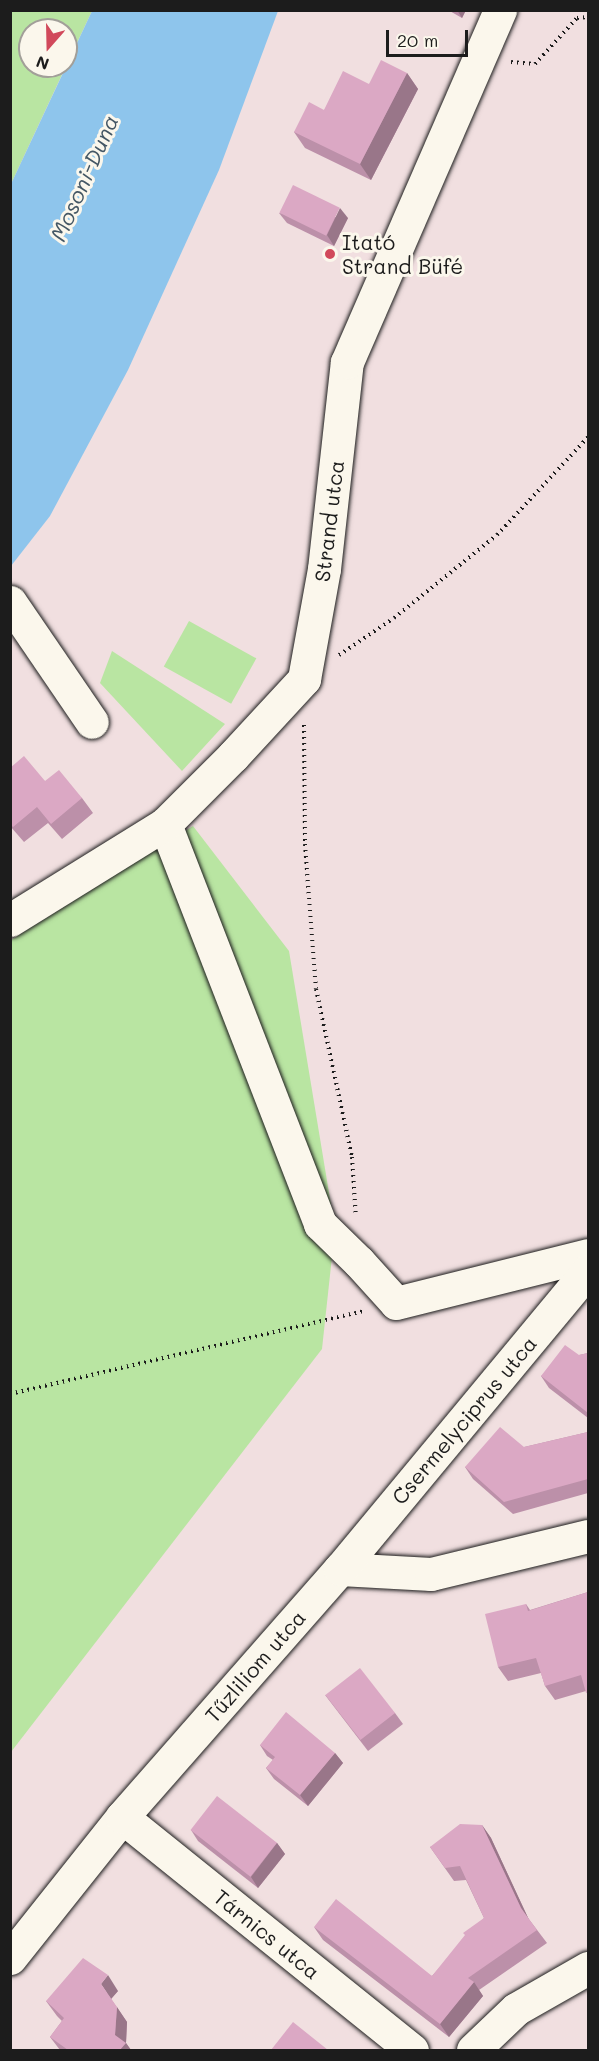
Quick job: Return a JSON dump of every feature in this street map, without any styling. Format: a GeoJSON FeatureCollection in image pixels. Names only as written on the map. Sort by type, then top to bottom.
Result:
{"type":"FeatureCollection","features":[{"type":"Feature","properties":{"kind":"street","name":"Strand utca"},"geometry":{"type":"LineString","coordinates":[[304,679],[324,569],[347,362],[500,10]]}},
{"type":"Feature","properties":{"kind":"street"},"geometry":{"type":"LineString","coordinates":[[10,602],[92,722]]}},
{"type":"Feature","properties":{"kind":"street"},"geometry":{"type":"LineString","coordinates":[[10,920],[165,824],[233,756],[304,679]]}},
{"type":"Feature","properties":{"kind":"street"},"geometry":{"type":"LineString","coordinates":[[165,824],[320,1224],[359,1262],[396,1304],[588,1255]]}},
{"type":"Feature","properties":{"kind":"street","name":"Csermelyciprus utca"},"geometry":{"type":"LineString","coordinates":[[340,1569],[588,1270]]}},
{"type":"Feature","properties":{"kind":"street"},"geometry":{"type":"LineString","coordinates":[[340,1569],[431,1574],[588,1536]]}},
{"type":"Feature","properties":{"kind":"street","name":"Tűzliliom utca"},"geometry":{"type":"LineString","coordinates":[[10,1958],[123,1817],[340,1569]]}},
{"type":"Feature","properties":{"kind":"street","name":"Tárnics utca"},"geometry":{"type":"LineString","coordinates":[[123,1817],[412,2050]]}},
{"type":"Feature","properties":{"kind":"street"},"geometry":{"type":"LineString","coordinates":[[473,2050],[516,2009],[588,1968]]}},
{"type":"Feature","properties":{"kind":"path"},"geometry":{"type":"LineString","coordinates":[[478,60],[535,64],[578,18],[588,16]]}},
{"type":"Feature","properties":{"kind":"path"},"geometry":{"type":"LineString","coordinates":[[359,1262],[352,1157],[316,989],[305,844],[304,679],[394,618],[497,535],[588,437]]}},
{"type":"Feature","properties":{"kind":"path"},"geometry":{"type":"LineString","coordinates":[[10,1394],[396,1304]]}},
{"type":"Feature","properties":{"kind":"green space"},"geometry":{"type":"Polygon","coordinates":[[[11,11],[92,11],[78,41],[78,18],[18,18],[18,78],[61,78],[11,184],[11,11]]]}},
{"type":"Feature","properties":{"kind":"green space"},"geometry":{"type":"Polygon","coordinates":[[[189,621],[256,658],[231,704],[164,666],[189,621]]]}},
{"type":"Feature","properties":{"kind":"green space"},"geometry":{"type":"Polygon","coordinates":[[[112,651],[225,724],[182,771],[100,683],[112,651]]]}},
{"type":"Feature","properties":{"kind":"green space"},"geometry":{"type":"Polygon","coordinates":[[[193,826],[289,951],[335,1229],[322,1349],[11,1752],[11,940],[193,826]]]}},
{"type":"Feature","properties":{"kind":"water","name":"Mosoni-Duna"},"geometry":{"type":"Polygon","coordinates":[[[92,11],[278,11],[219,170],[128,370],[50,516],[11,566],[11,184],[61,78],[78,78],[78,41],[92,11]]]}},
{"type":"Feature","properties":{"kind":"building"},"geometry":{"type":"Polygon","coordinates":[[[381,60],[407,73],[360,164],[294,132],[309,102],[324,110],[343,71],[369,84],[381,60]]]}},
{"type":"Feature","properties":{"kind":"building"},"geometry":{"type":"Polygon","coordinates":[[[293,185],[340,208],[326,236],[279,213],[293,185]]]}},
{"type":"Feature","properties":{"kind":"building"},"geometry":{"type":"Polygon","coordinates":[[[24,756],[45,781],[59,770],[82,798],[51,824],[37,807],[13,827],[10,824],[10,768],[24,756]]]}},
{"type":"Feature","properties":{"kind":"building"},"geometry":{"type":"Polygon","coordinates":[[[565,1345],[579,1355],[588,1353],[588,1413],[541,1376],[565,1345]]]}},
{"type":"Feature","properties":{"kind":"building"},"geometry":{"type":"Polygon","coordinates":[[[500,1427],[524,1447],[588,1432],[588,1479],[504,1502],[465,1467],[500,1427]]]}},
{"type":"Feature","properties":{"kind":"building"},"geometry":{"type":"Polygon","coordinates":[[[588,1592],[588,1692],[586,1693],[581,1675],[545,1686],[536,1658],[498,1667],[485,1614],[526,1604],[528,1611],[588,1592]]]}},
{"type":"Feature","properties":{"kind":"building"},"geometry":{"type":"Polygon","coordinates":[[[360,1668],[395,1713],[360,1740],[325,1695],[360,1668]]]}},
{"type":"Feature","properties":{"kind":"building"},"geometry":{"type":"Polygon","coordinates":[[[286,1712],[335,1753],[300,1795],[266,1768],[275,1757],[260,1745],[286,1712]]]}},
{"type":"Feature","properties":{"kind":"building"},"geometry":{"type":"Polygon","coordinates":[[[217,1796],[277,1843],[250,1877],[191,1830],[217,1796]]]}},
{"type":"Feature","properties":{"kind":"building"},"geometry":{"type":"Polygon","coordinates":[[[460,1824],[482,1825],[521,1908],[537,1930],[468,1978],[474,1982],[440,2024],[314,1927],[336,1899],[432,1976],[465,1935],[463,1933],[484,1918],[460,1866],[445,1868],[430,1847],[460,1824]]]}},
{"type":"Feature","properties":{"kind":"building"},"geometry":{"type":"Polygon","coordinates":[[[83,1958],[108,1975],[101,1984],[117,2007],[115,2035],[126,2043],[120,2050],[68,2050],[50,2037],[64,2018],[46,2001],[83,1958]]]}},
{"type":"Feature","properties":{"kind":"building"},"geometry":{"type":"Polygon","coordinates":[[[293,2022],[328,2050],[271,2050],[293,2022]]]}},
{"type":"Feature","properties":{"kind":"place","name":"Itató Strand Büfé"},"geometry":{"type":"Point","coordinates":[330,254]}}]}
